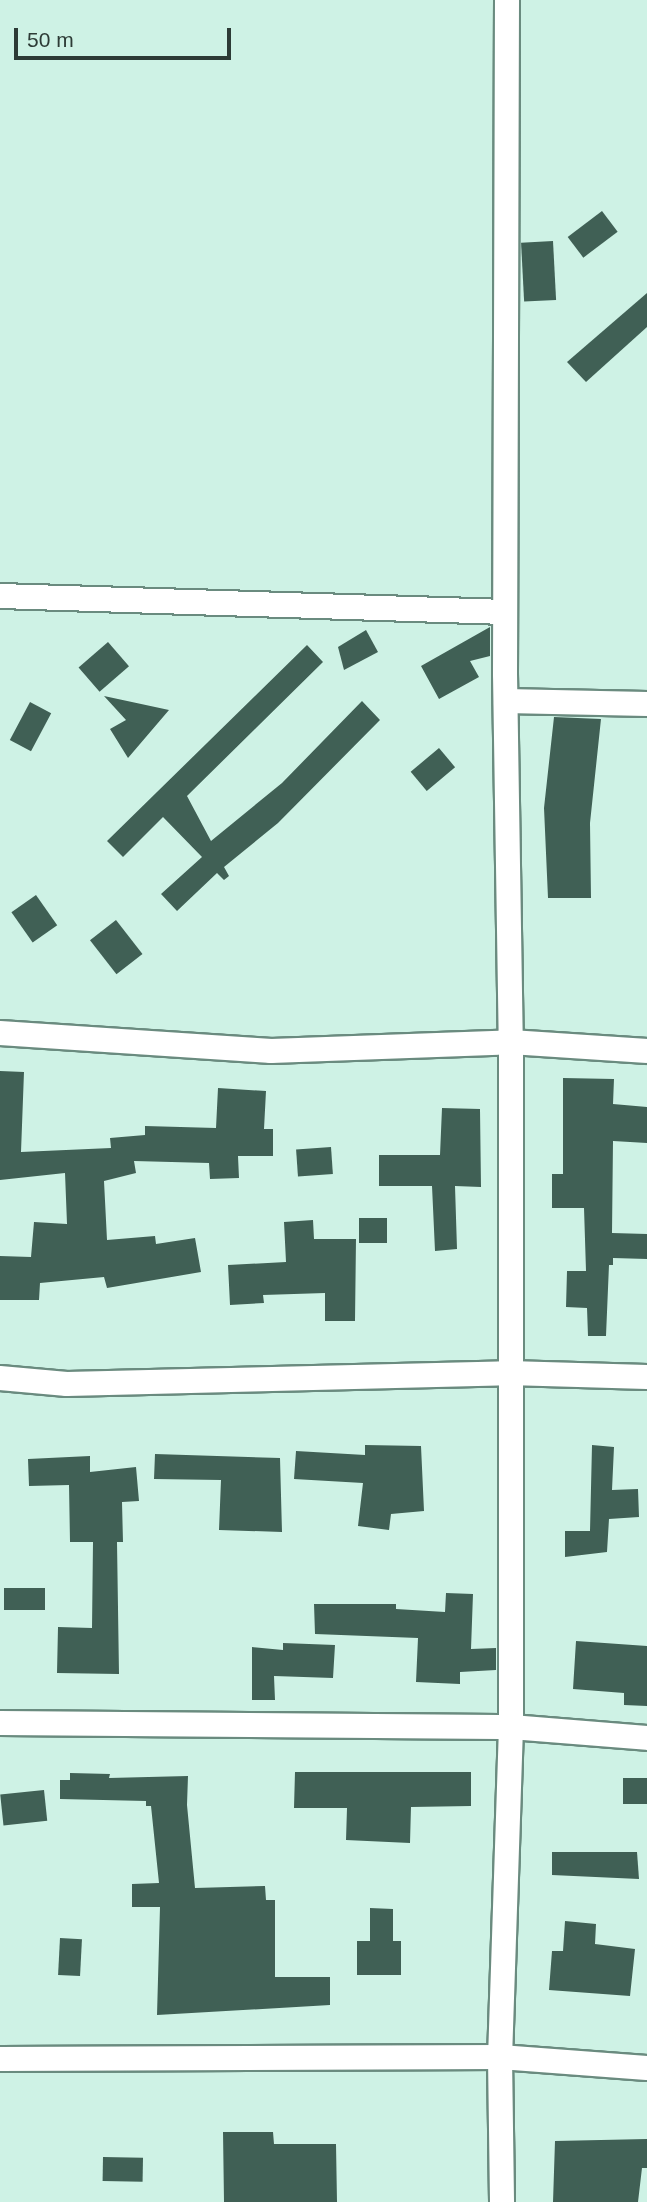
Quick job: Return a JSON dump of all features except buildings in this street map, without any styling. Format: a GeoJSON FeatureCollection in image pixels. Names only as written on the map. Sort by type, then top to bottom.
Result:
{"type":"FeatureCollection","features":[{"type":"Feature","properties":{"kind":"street"},"geometry":{"type":"LineString","coordinates":[[502,2202],[500,2057],[511,1727],[511,1042],[505,612],[507,0]]}},
{"type":"Feature","properties":{"kind":"street"},"geometry":{"type":"LineString","coordinates":[[0,596],[505,612]]}},
{"type":"Feature","properties":{"kind":"street"},"geometry":{"type":"LineString","coordinates":[[506,702],[647,704]]}},
{"type":"Feature","properties":{"kind":"street"},"geometry":{"type":"LineString","coordinates":[[0,1032],[271,1051],[511,1042],[647,1051]]}},
{"type":"Feature","properties":{"kind":"street"},"geometry":{"type":"LineString","coordinates":[[0,1378],[68,1384],[509,1373],[647,1377]]}},
{"type":"Feature","properties":{"kind":"street"},"geometry":{"type":"LineString","coordinates":[[0,1723],[511,1727],[647,1738]]}},
{"type":"Feature","properties":{"kind":"street"},"geometry":{"type":"LineString","coordinates":[[0,2059],[500,2057],[647,2068]]}}]}
